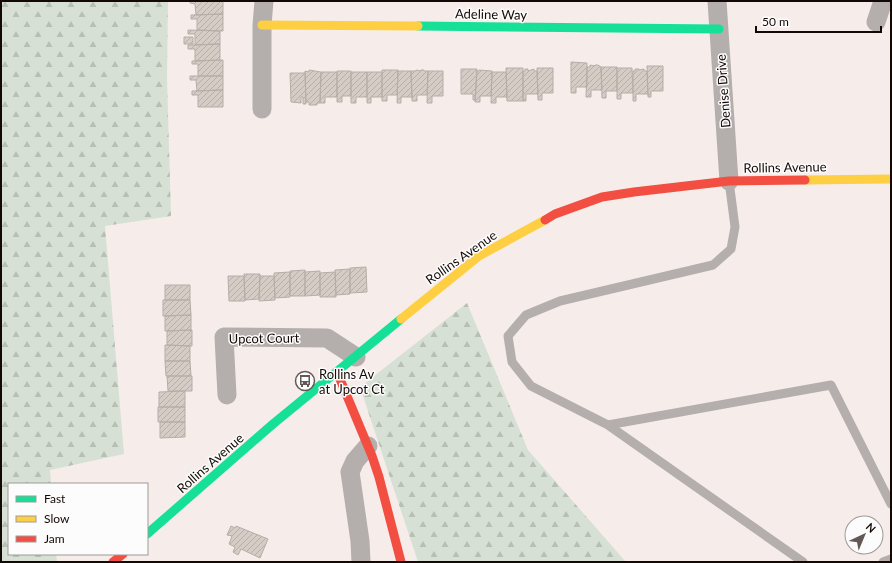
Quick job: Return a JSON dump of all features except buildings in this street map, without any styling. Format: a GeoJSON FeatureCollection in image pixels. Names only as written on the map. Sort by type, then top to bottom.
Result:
{"type":"FeatureCollection","features":[{"type":"Feature","properties":{"kind":"street"},"geometry":{"type":"LineString","coordinates":[[262,109],[262,25],[264,1]]}},
{"type":"Feature","properties":{"kind":"street","name":"Denise Drive"},"geometry":{"type":"LineString","coordinates":[[717,1],[729,181]]}},
{"type":"Feature","properties":{"kind":"street"},"geometry":{"type":"LineString","coordinates":[[876,22],[883,1]]}},
{"type":"Feature","properties":{"kind":"street","name":"Adeline Way"},"geometry":{"type":"LineString","coordinates":[[262,25],[719,29]]}},
{"type":"Feature","properties":{"kind":"street","name":"Rollins Avenue"},"geometry":{"type":"LineString","coordinates":[[148,533],[273,424],[356,357],[385,331],[474,260],[506,240],[555,214],[602,197],[729,181],[891,179]]}},
{"type":"Feature","properties":{"kind":"street","name":"Upcot Court"},"geometry":{"type":"LineString","coordinates":[[227,395],[224,337],[327,338],[356,357]]}},
{"type":"Feature","properties":{"kind":"street"},"geometry":{"type":"LineString","coordinates":[[337,372],[379,476],[401,562]]}},
{"type":"Feature","properties":{"kind":"street"},"geometry":{"type":"LineString","coordinates":[[361,562],[358,519],[350,472],[355,461],[368,446]]}},
{"type":"Feature","properties":{"kind":"street"},"geometry":{"type":"LineString","coordinates":[[114,562],[122,555]]}},
{"type":"Feature","properties":{"kind":"lane"},"geometry":{"type":"LineString","coordinates":[[729,181],[734,227],[730,249],[713,265],[560,301],[526,315],[508,336],[512,362],[531,386],[608,425],[803,562]]}},
{"type":"Feature","properties":{"kind":"lane"},"geometry":{"type":"LineString","coordinates":[[608,425],[831,385],[891,504]]}},
{"type":"Feature","properties":{"kind":"lane"},"geometry":{"type":"LineString","coordinates":[[883,562],[891,559]]}},
{"type":"Feature","properties":{"kind":"green space"},"geometry":{"type":"Polygon","coordinates":[[[1,1],[168,1],[167,78],[171,216],[105,226],[124,454],[50,470],[51,483],[8,483],[8,555],[56,555],[57,562],[1,562],[1,1]]]}},
{"type":"Feature","properties":{"kind":"green space"},"geometry":{"type":"Polygon","coordinates":[[[467,303],[528,450],[626,562],[418,562],[360,387],[467,303]]]}},
{"type":"Feature","properties":{"kind":"traffic: fast"},"geometry":{"type":"LineString","coordinates":[[418,26],[719,29]]}},
{"type":"Feature","properties":{"kind":"traffic: fast"},"geometry":{"type":"LineString","coordinates":[[148,533],[273,424],[401,319]]}},
{"type":"Feature","properties":{"kind":"traffic: slow"},"geometry":{"type":"LineString","coordinates":[[262,25],[418,26]]}},
{"type":"Feature","properties":{"kind":"traffic: slow"},"geometry":{"type":"LineString","coordinates":[[805,180],[891,179]]}},
{"type":"Feature","properties":{"kind":"traffic: slow"},"geometry":{"type":"LineString","coordinates":[[401,319],[479,256],[545,220]]}},
{"type":"Feature","properties":{"kind":"traffic: jam"},"geometry":{"type":"LineString","coordinates":[[545,220],[555,214],[602,197],[634,192],[729,181],[805,180]]}},
{"type":"Feature","properties":{"kind":"traffic: jam"},"geometry":{"type":"LineString","coordinates":[[337,372],[372,456],[379,477],[401,562]]}},
{"type":"Feature","properties":{"kind":"traffic: jam"},"geometry":{"type":"LineString","coordinates":[[113,562],[122,555]]}},
{"type":"Feature","properties":{"kind":"place","name":"Rollins Av at Upcot Ct"},"geometry":{"type":"Point","coordinates":[305,381]}}]}
